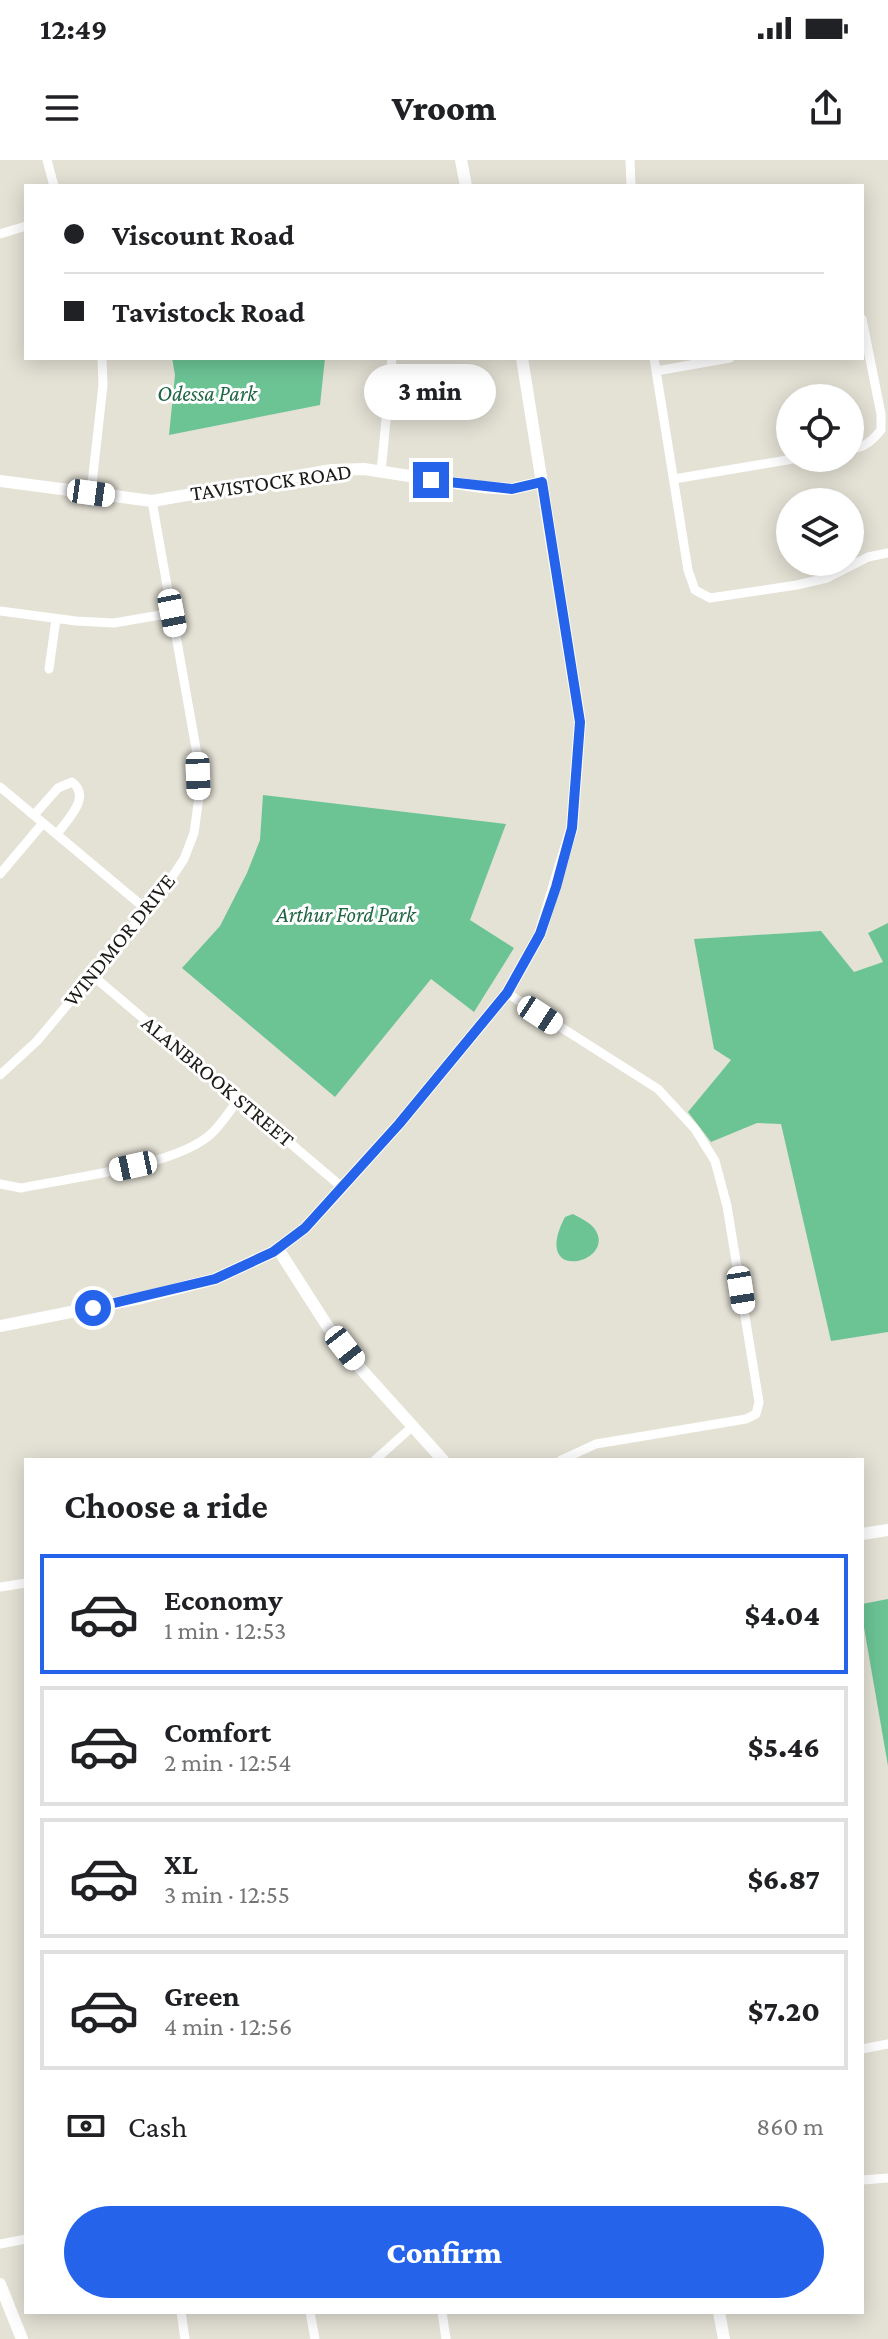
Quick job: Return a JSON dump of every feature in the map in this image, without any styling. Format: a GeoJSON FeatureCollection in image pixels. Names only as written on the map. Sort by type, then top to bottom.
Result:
{"type":"FeatureCollection","features":[{"type":"Feature","properties":{"kind":"street"},"geometry":{"type":"LineString","coordinates":[[47,160],[53,184]]}},
{"type":"Feature","properties":{"kind":"street"},"geometry":{"type":"LineString","coordinates":[[461,160],[466,184]]}},
{"type":"Feature","properties":{"kind":"street"},"geometry":{"type":"LineString","coordinates":[[630,160],[631,184]]}},
{"type":"Feature","properties":{"kind":"street"},"geometry":{"type":"LineString","coordinates":[[0,234],[24,227]]}},
{"type":"Feature","properties":{"kind":"street"},"geometry":{"type":"LineString","coordinates":[[864,340],[881,414],[881,430],[864,445]]}},
{"type":"Feature","properties":{"kind":"street"},"geometry":{"type":"LineString","coordinates":[[91,493],[103,385],[102,360]]}},
{"type":"Feature","properties":{"kind":"street"},"geometry":{"type":"LineString","coordinates":[[381,472],[392,360]]}},
{"type":"Feature","properties":{"kind":"street"},"geometry":{"type":"LineString","coordinates":[[0,1326],[141,1298],[215,1279],[278,1249],[305,1228],[343,1188],[507,993],[540,934],[572,828],[580,722],[522,360]]}},
{"type":"Feature","properties":{"kind":"street"},"geometry":{"type":"LineString","coordinates":[[654,360],[688,570],[695,590],[710,598],[797,585],[827,578],[868,557],[888,553]]}},
{"type":"Feature","properties":{"kind":"street"},"geometry":{"type":"LineString","coordinates":[[656,371],[719,360]]}},
{"type":"Feature","properties":{"kind":"street"},"geometry":{"type":"LineString","coordinates":[[674,479],[776,462]]}},
{"type":"Feature","properties":{"kind":"street","name":"TAVISTOCK ROAD"},"geometry":{"type":"LineString","coordinates":[[0,481],[152,501],[332,470],[381,472],[512,489],[542,482]]}},
{"type":"Feature","properties":{"kind":"street","name":"WINDMOR DRIVE"},"geometry":{"type":"LineString","coordinates":[[0,1075],[37,1041],[147,910],[184,859],[194,833],[199,797],[197,754],[152,501]]}},
{"type":"Feature","properties":{"kind":"street"},"geometry":{"type":"LineString","coordinates":[[0,611],[114,623],[172,613]]}},
{"type":"Feature","properties":{"kind":"street"},"geometry":{"type":"LineString","coordinates":[[49,669],[56,619]]}},
{"type":"Feature","properties":{"kind":"street"},"geometry":{"type":"LineString","coordinates":[[34,815],[58,788],[72,782],[78,786],[81,795],[79,803],[57,834]]}},
{"type":"Feature","properties":{"kind":"street"},"geometry":{"type":"LineString","coordinates":[[0,787],[147,910]]}},
{"type":"Feature","properties":{"kind":"street"},"geometry":{"type":"LineString","coordinates":[[0,874],[43,823]]}},
{"type":"Feature","properties":{"kind":"street","name":"ALANBROOK STREET"},"geometry":{"type":"LineString","coordinates":[[92,975],[343,1188]]}},
{"type":"Feature","properties":{"kind":"street"},"geometry":{"type":"LineString","coordinates":[[507,993],[658,1089],[695,1129],[715,1161],[727,1206],[759,1402],[756,1414],[746,1419],[596,1444],[565,1458]]}},
{"type":"Feature","properties":{"kind":"street"},"geometry":{"type":"LineString","coordinates":[[0,1184],[21,1188],[164,1159],[193,1147],[212,1133],[239,1099]]}},
{"type":"Feature","properties":{"kind":"street"},"geometry":{"type":"LineString","coordinates":[[278,1249],[328,1327],[361,1369],[441,1458]]}},
{"type":"Feature","properties":{"kind":"street"},"geometry":{"type":"LineString","coordinates":[[377,1458],[413,1426]]}},
{"type":"Feature","properties":{"kind":"street"},"geometry":{"type":"LineString","coordinates":[[864,1534],[888,1530]]}},
{"type":"Feature","properties":{"kind":"street"},"geometry":{"type":"LineString","coordinates":[[0,1587],[24,1583]]}},
{"type":"Feature","properties":{"kind":"street"},"geometry":{"type":"LineString","coordinates":[[864,2049],[888,2044]]}},
{"type":"Feature","properties":{"kind":"street"},"geometry":{"type":"LineString","coordinates":[[864,2180],[888,2178]]}},
{"type":"Feature","properties":{"kind":"street"},"geometry":{"type":"LineString","coordinates":[[0,2244],[24,2239]]}},
{"type":"Feature","properties":{"kind":"street"},"geometry":{"type":"LineString","coordinates":[[0,2284],[22,2339]]}},
{"type":"Feature","properties":{"kind":"street"},"geometry":{"type":"LineString","coordinates":[[181,2314],[185,2339]]}},
{"type":"Feature","properties":{"kind":"street"},"geometry":{"type":"LineString","coordinates":[[310,2314],[315,2339]]}},
{"type":"Feature","properties":{"kind":"street"},"geometry":{"type":"LineString","coordinates":[[442,2314],[446,2339]]}},
{"type":"Feature","properties":{"kind":"street"},"geometry":{"type":"LineString","coordinates":[[719,2314],[724,2339]]}},
{"type":"Feature","properties":{"kind":"green space","name":"Odessa Park"},"geometry":{"type":"Polygon","coordinates":[[[172,360],[325,360],[320,405],[169,435],[175,375],[172,360]]]}},
{"type":"Feature","properties":{"kind":"green space","name":"Arthur Ford Park"},"geometry":{"type":"Polygon","coordinates":[[[263,795],[506,824],[470,920],[514,948],[474,1012],[431,979],[335,1097],[182,968],[220,926],[247,873],[260,840],[263,795]]]}},
{"type":"Feature","properties":{"kind":"green space"},"geometry":{"type":"Polygon","coordinates":[[[888,923],[888,1332],[831,1341],[781,1124],[757,1123],[711,1142],[688,1112],[731,1060],[714,1049],[694,939],[821,931],[854,972],[883,962],[868,933],[888,923]]]}},
{"type":"Feature","properties":{"kind":"green space"},"geometry":{"type":"Polygon","coordinates":[[[573,1214],[594,1228],[599,1240],[587,1258],[576,1261],[565,1260],[558,1253],[557,1239],[565,1217],[573,1214]]]}},
{"type":"Feature","properties":{"kind":"green space"},"geometry":{"type":"Polygon","coordinates":[[[888,1599],[888,1766],[864,1628],[864,1604],[888,1599]]]}},
{"type":"Feature","properties":{"kind":"route"},"geometry":{"type":"LineString","coordinates":[[93,1308],[215,1279],[273,1252],[305,1228],[399,1124],[507,993],[540,934],[572,828],[580,722],[542,482],[512,489],[431,480]]}}]}
